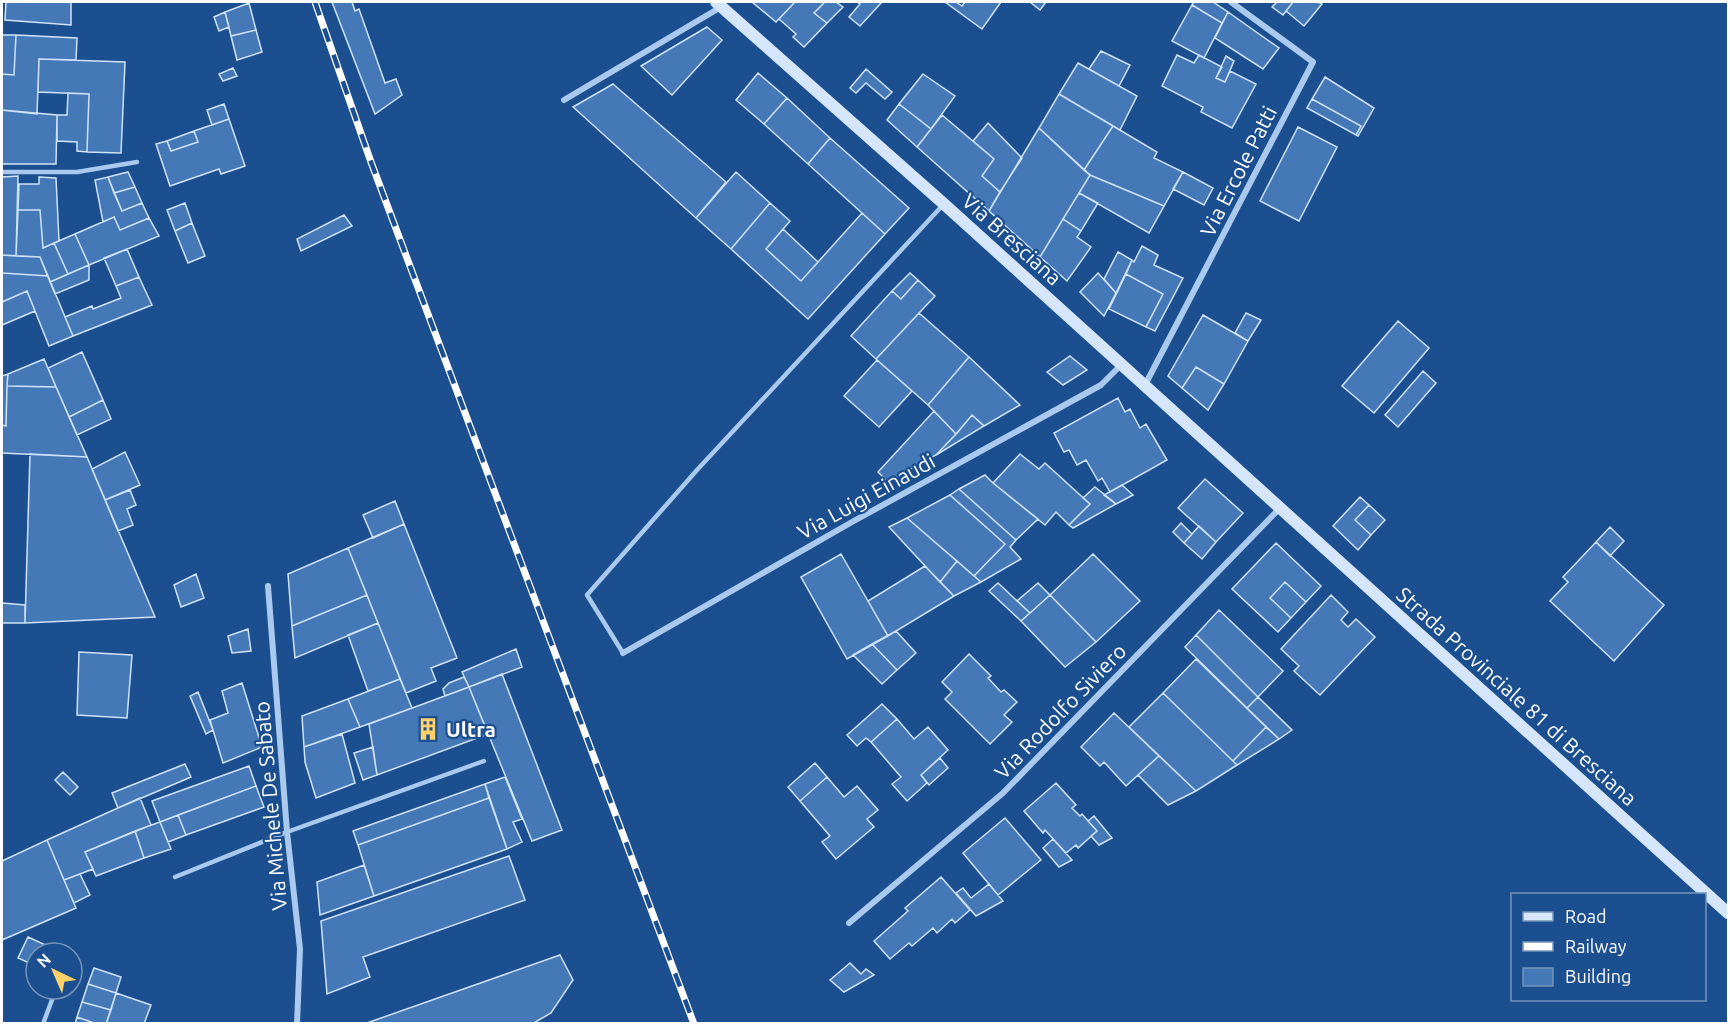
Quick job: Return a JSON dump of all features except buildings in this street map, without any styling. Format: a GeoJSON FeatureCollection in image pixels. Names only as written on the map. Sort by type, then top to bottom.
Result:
{"type":"FeatureCollection","features":[{"type":"Feature","properties":{"kind":"main road","name":"Via Bresciana"},"geometry":{"type":"LineString","coordinates":[[718,4],[944,204],[1280,508]]}},
{"type":"Feature","properties":{"kind":"main road","name":"Strada Provinciale 81 di Bresciana"},"geometry":{"type":"LineString","coordinates":[[1280,508],[1706,893]]}},
{"type":"Feature","properties":{"kind":"main road","name":"Strada Provinciale 81 di Bresciana"},"geometry":{"type":"LineString","coordinates":[[1706,893],[1728,913]]}},
{"type":"Feature","properties":{"kind":"street","name":"Via Ercole Patti"},"geometry":{"type":"LineString","coordinates":[[1145,385],[1313,62],[1231,2]]}},
{"type":"Feature","properties":{"kind":"street"},"geometry":{"type":"LineString","coordinates":[[564,100],[718,4]]}},
{"type":"Feature","properties":{"kind":"street","name":"Via Luigi Einaudi"},"geometry":{"type":"LineString","coordinates":[[623,652],[852,522],[1101,385],[1122,364]]}},
{"type":"Feature","properties":{"kind":"street","name":"Via Rodolfo Siviero"},"geometry":{"type":"LineString","coordinates":[[849,923],[1003,793],[1280,508]]}},
{"type":"Feature","properties":{"kind":"street","name":"Via Michele De Sabato"},"geometry":{"type":"LineString","coordinates":[[268,586],[287,832],[300,949],[297,1023]]}},
{"type":"Feature","properties":{"kind":"lane"},"geometry":{"type":"LineString","coordinates":[[2,172],[77,172],[137,162]]}},
{"type":"Feature","properties":{"kind":"lane"},"geometry":{"type":"LineString","coordinates":[[623,652],[588,595],[697,470],[944,204]]}},
{"type":"Feature","properties":{"kind":"lane"},"geometry":{"type":"LineString","coordinates":[[175,877],[287,832],[484,761]]}},
{"type":"Feature","properties":{"kind":"lane"},"geometry":{"type":"LineString","coordinates":[[44,1023],[52,1001]]}},
{"type":"Feature","properties":{"kind":"railway"},"geometry":{"type":"LineString","coordinates":[[315,2],[371,162],[694,1024]]}},
{"type":"Feature","properties":{"kind":"place","name":"Ultra"},"geometry":{"type":"Point","coordinates":[428,729]}}]}
